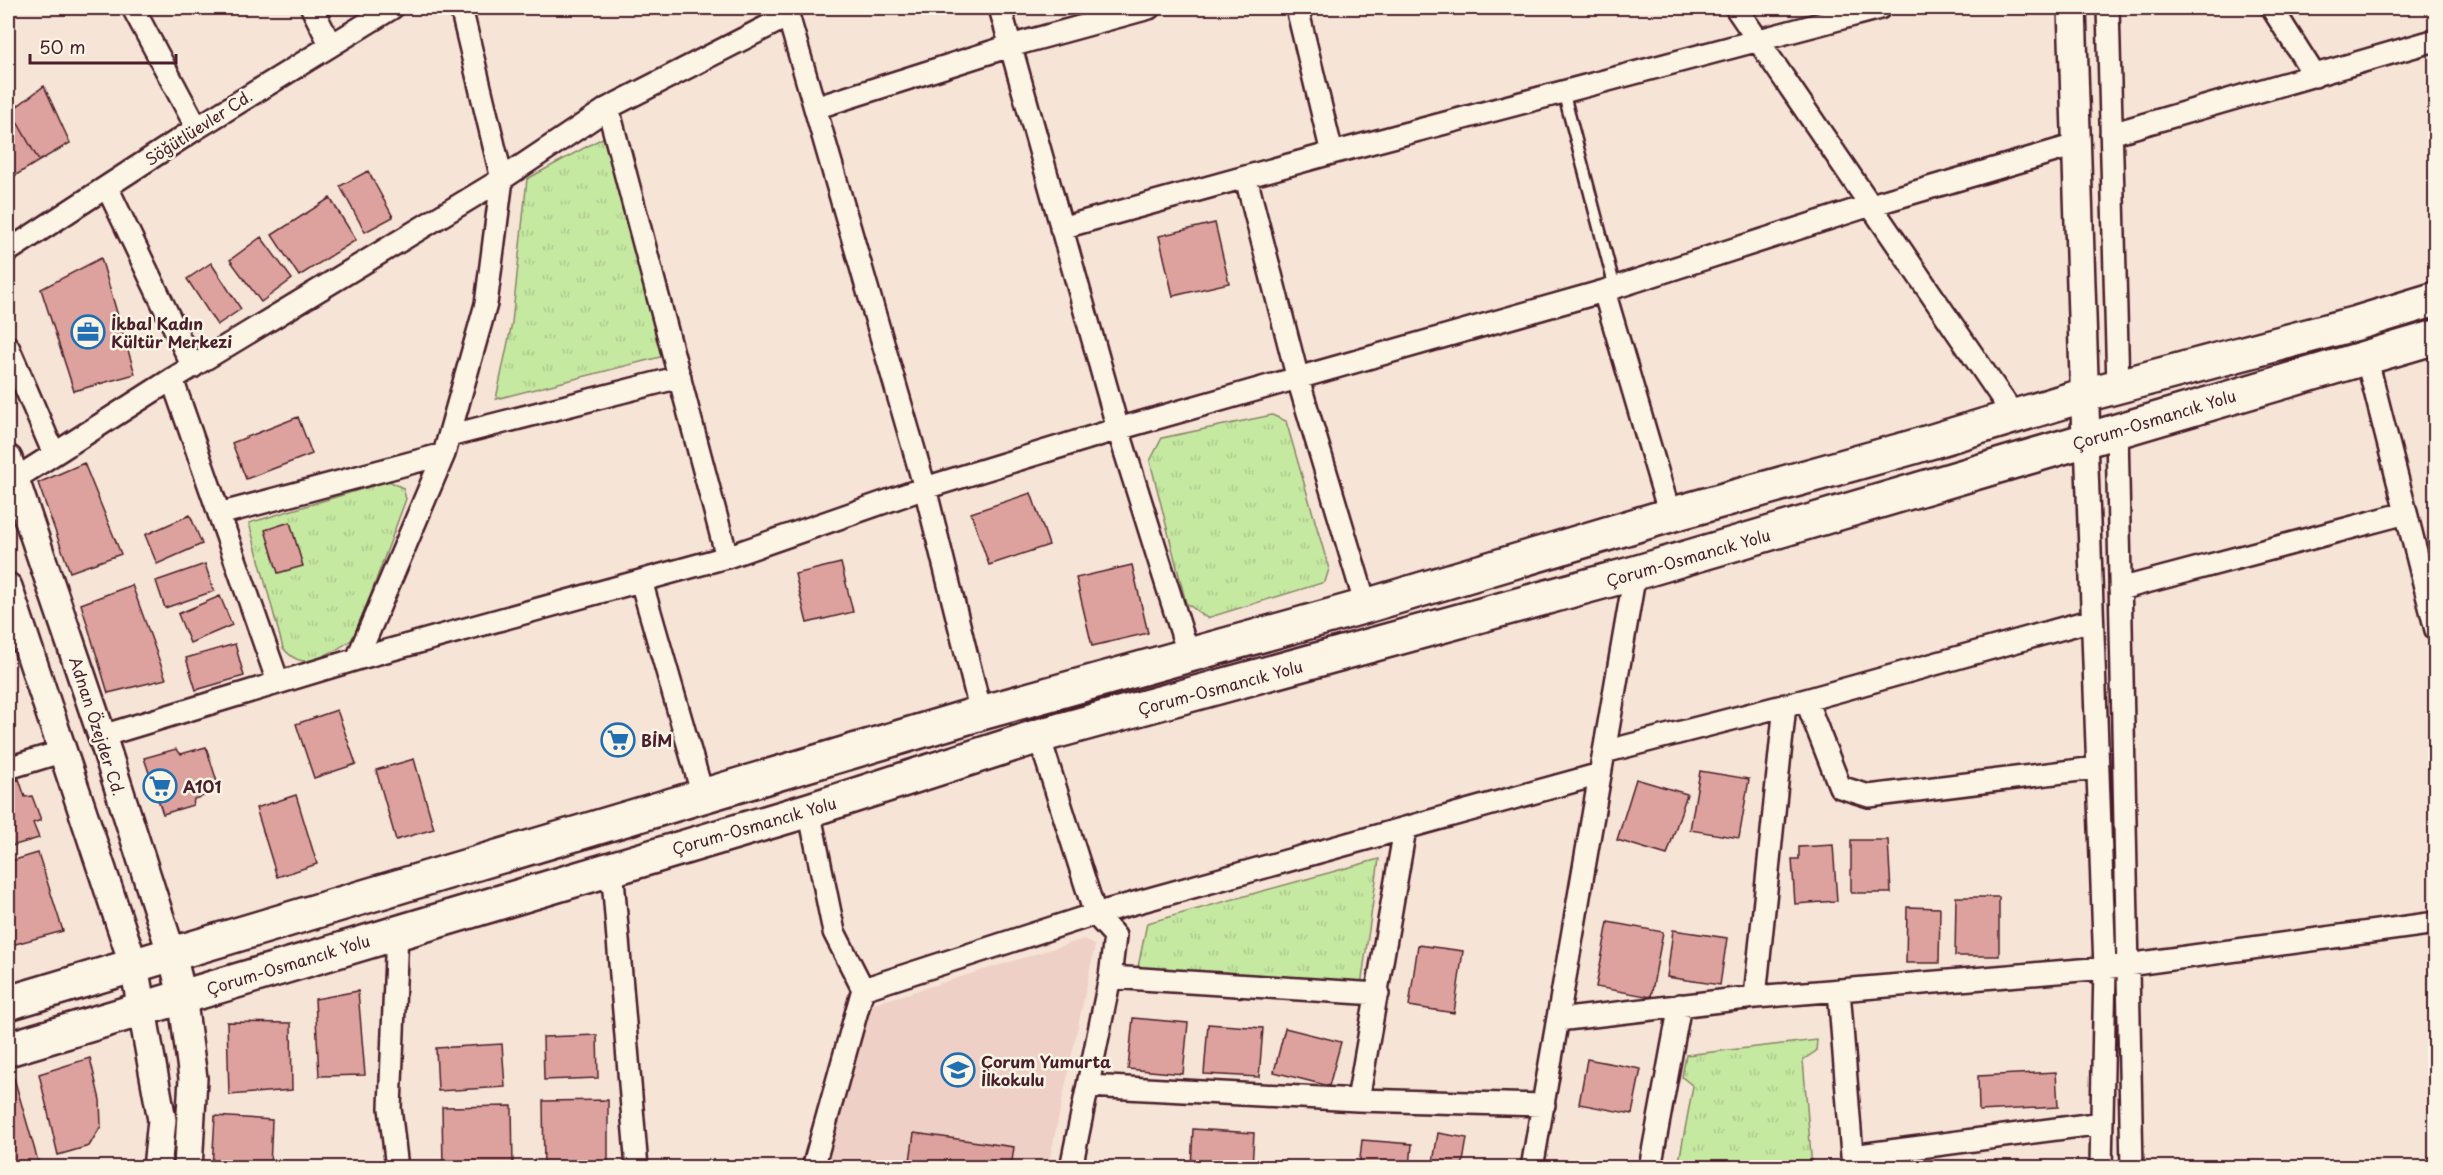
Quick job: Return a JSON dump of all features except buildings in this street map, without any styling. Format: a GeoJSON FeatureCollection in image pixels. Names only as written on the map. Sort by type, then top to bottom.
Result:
{"type":"FeatureCollection","features":[{"type":"Feature","properties":{"kind":"highway"},"geometry":{"type":"LineString","coordinates":[[8,1003],[981,713],[1366,606],[1670,514],[2015,417],[2085,395],[2346,326],[2436,299]]}},
{"type":"Feature","properties":{"kind":"highway","name":"Çorum-Osmancık Yolu"},"geometry":{"type":"LineString","coordinates":[[8,1049],[182,995],[809,810],[1039,736],[1635,573],[2436,337]]}},
{"type":"Feature","properties":{"kind":"street"},"geometry":{"type":"LineString","coordinates":[[133,8],[197,128]]}},
{"type":"Feature","properties":{"kind":"street"},"geometry":{"type":"LineString","coordinates":[[312,8],[330,44]]}},
{"type":"Feature","properties":{"kind":"street","name":"Söğütlüevler Cd."},"geometry":{"type":"LineString","coordinates":[[8,251],[197,128],[330,44],[392,8]]}},
{"type":"Feature","properties":{"kind":"street"},"geometry":{"type":"LineString","coordinates":[[357,659],[447,445],[486,304],[502,179],[461,8]]}},
{"type":"Feature","properties":{"kind":"street"},"geometry":{"type":"LineString","coordinates":[[1000,8],[1118,429],[1189,656]]}},
{"type":"Feature","properties":{"kind":"street"},"geometry":{"type":"LineString","coordinates":[[815,108],[1010,46],[1149,8]]}},
{"type":"Feature","properties":{"kind":"street"},"geometry":{"type":"LineString","coordinates":[[1297,8],[1332,153]]}},
{"type":"Feature","properties":{"kind":"street"},"geometry":{"type":"LineString","coordinates":[[1736,8],[1760,39],[2015,417]]}},
{"type":"Feature","properties":{"kind":"street"},"geometry":{"type":"LineString","coordinates":[[1061,228],[1332,153],[1880,8]]}},
{"type":"Feature","properties":{"kind":"street"},"geometry":{"type":"LineString","coordinates":[[2072,8],[2079,144],[2096,768],[2105,968],[2101,1167]]}},
{"type":"Feature","properties":{"kind":"street"},"geometry":{"type":"LineString","coordinates":[[2108,8],[2118,387]]}},
{"type":"Feature","properties":{"kind":"street"},"geometry":{"type":"LineString","coordinates":[[2272,8],[2315,76]]}},
{"type":"Feature","properties":{"kind":"street"},"geometry":{"type":"LineString","coordinates":[[11,469],[54,454],[172,379],[502,179],[608,108],[787,12],[925,488],[981,713]]}},
{"type":"Feature","properties":{"kind":"street"},"geometry":{"type":"LineString","coordinates":[[2111,134],[2436,40]]}},
{"type":"Feature","properties":{"kind":"street"},"geometry":{"type":"LineString","coordinates":[[608,108],[727,557]]}},
{"type":"Feature","properties":{"kind":"street"},"geometry":{"type":"LineString","coordinates":[[102,736],[357,659],[727,557],[925,488],[1118,429],[1609,290],[1870,205],[2079,144]]}},
{"type":"Feature","properties":{"kind":"street"},"geometry":{"type":"LineString","coordinates":[[1246,178],[1298,379],[1366,606]]}},
{"type":"Feature","properties":{"kind":"street"},"geometry":{"type":"LineString","coordinates":[[107,187],[193,367]]}},
{"type":"Feature","properties":{"kind":"street"},"geometry":{"type":"LineString","coordinates":[[1609,290],[1670,514]]}},
{"type":"Feature","properties":{"kind":"street"},"geometry":{"type":"LineString","coordinates":[[8,347],[54,454]]}},
{"type":"Feature","properties":{"kind":"street"},"geometry":{"type":"LineString","coordinates":[[2366,356],[2436,630]]}},
{"type":"Feature","properties":{"kind":"street"},"geometry":{"type":"LineString","coordinates":[[219,514],[680,377]]}},
{"type":"Feature","properties":{"kind":"street"},"geometry":{"type":"LineString","coordinates":[[172,379],[278,682]]}},
{"type":"Feature","properties":{"kind":"street"},"geometry":{"type":"LineString","coordinates":[[2117,430],[2132,1167]]}},
{"type":"Feature","properties":{"kind":"street","name":"Adnan Özejder Cd."},"geometry":{"type":"LineString","coordinates":[[11,469],[102,736],[172,955],[182,995],[193,1078],[188,1167]]}},
{"type":"Feature","properties":{"kind":"street"},"geometry":{"type":"LineString","coordinates":[[2120,589],[2406,513]]}},
{"type":"Feature","properties":{"kind":"street"},"geometry":{"type":"LineString","coordinates":[[1532,1167],[1635,573]]}},
{"type":"Feature","properties":{"kind":"street"},"geometry":{"type":"LineString","coordinates":[[641,581],[704,796]]}},
{"type":"Feature","properties":{"kind":"street"},"geometry":{"type":"LineString","coordinates":[[8,587],[134,966],[162,1120],[158,1167]]}},
{"type":"Feature","properties":{"kind":"street"},"geometry":{"type":"LineString","coordinates":[[1604,752],[1806,700],[2092,620]]}},
{"type":"Feature","properties":{"kind":"street"},"geometry":{"type":"LineString","coordinates":[[1806,700],[1840,787],[1869,796],[2096,768]]}},
{"type":"Feature","properties":{"kind":"street"},"geometry":{"type":"LineString","coordinates":[[1755,997],[1785,705]]}},
{"type":"Feature","properties":{"kind":"street"},"geometry":{"type":"LineString","coordinates":[[1039,736],[1095,914],[1115,936],[1110,976],[1071,1167]]}},
{"type":"Feature","properties":{"kind":"street"},"geometry":{"type":"LineString","coordinates":[[8,768],[63,751]]}},
{"type":"Feature","properties":{"kind":"street"},"geometry":{"type":"LineString","coordinates":[[863,989],[1095,914],[1600,774]]}},
{"type":"Feature","properties":{"kind":"street"},"geometry":{"type":"LineString","coordinates":[[809,810],[834,932],[863,989],[813,1167]]}},
{"type":"Feature","properties":{"kind":"street"},"geometry":{"type":"LineString","coordinates":[[1358,1100],[1405,829]]}},
{"type":"Feature","properties":{"kind":"street"},"geometry":{"type":"LineString","coordinates":[[612,867],[637,1167]]}},
{"type":"Feature","properties":{"kind":"street"},"geometry":{"type":"LineString","coordinates":[[1558,1020],[1755,997],[2105,968],[2436,923]]}},
{"type":"Feature","properties":{"kind":"street"},"geometry":{"type":"LineString","coordinates":[[397,1167],[390,1108],[398,931]]}},
{"type":"Feature","properties":{"kind":"street"},"geometry":{"type":"LineString","coordinates":[[1110,976],[1378,994]]}},
{"type":"Feature","properties":{"kind":"street"},"geometry":{"type":"LineString","coordinates":[[1839,990],[1852,1162],[2102,1123]]}},
{"type":"Feature","properties":{"kind":"street"},"geometry":{"type":"LineString","coordinates":[[1650,1167],[1680,1005]]}},
{"type":"Feature","properties":{"kind":"street"},"geometry":{"type":"LineString","coordinates":[[1088,1086],[1358,1100],[1544,1105]]}},
{"type":"Feature","properties":{"kind":"lane"},"geometry":{"type":"LineString","coordinates":[[1563,91],[1609,290]]}},
{"type":"Feature","properties":{"kind":"shaded area","name":"Çorum Yumurta İlkokulu"},"geometry":{"type":"Polygon","coordinates":[[[1084,939],[1095,946],[1048,1167],[825,1168],[863,1012],[870,1005],[1084,939]]]}},
{"type":"Feature","properties":{"kind":"green space"},"geometry":{"type":"Polygon","coordinates":[[[606,136],[668,355],[496,399],[512,323],[527,179],[606,136]]]}},
{"type":"Feature","properties":{"kind":"green space"},"geometry":{"type":"Polygon","coordinates":[[[1272,415],[1286,421],[1329,569],[1325,582],[1207,618],[1186,603],[1150,461],[1162,438],[1272,415]]]}},
{"type":"Feature","properties":{"kind":"green space"},"geometry":{"type":"Polygon","coordinates":[[[389,481],[403,488],[406,499],[355,637],[337,649],[315,659],[303,661],[294,658],[283,648],[249,523],[389,481]]]}},
{"type":"Feature","properties":{"kind":"green space"},"geometry":{"type":"Polygon","coordinates":[[[1379,859],[1361,986],[1137,972],[1147,923],[1379,859]]]}},
{"type":"Feature","properties":{"kind":"green space"},"geometry":{"type":"Polygon","coordinates":[[[1817,1040],[1816,1051],[1803,1060],[1812,1167],[1678,1167],[1693,1086],[1682,1077],[1686,1055],[1817,1040]]]}},
{"type":"Feature","properties":{"kind":"place","name":"İkbal Kadın Kültür Merkezi"},"geometry":{"type":"Point","coordinates":[88,332]}},
{"type":"Feature","properties":{"kind":"place","name":"BİM"},"geometry":{"type":"Point","coordinates":[618,740]}},
{"type":"Feature","properties":{"kind":"place","name":"A101"},"geometry":{"type":"Point","coordinates":[160,786]}},
{"type":"Feature","properties":{"kind":"place","name":"Çorum Yumurta İlkokulu"},"geometry":{"type":"Point","coordinates":[958,1070]}}]}
